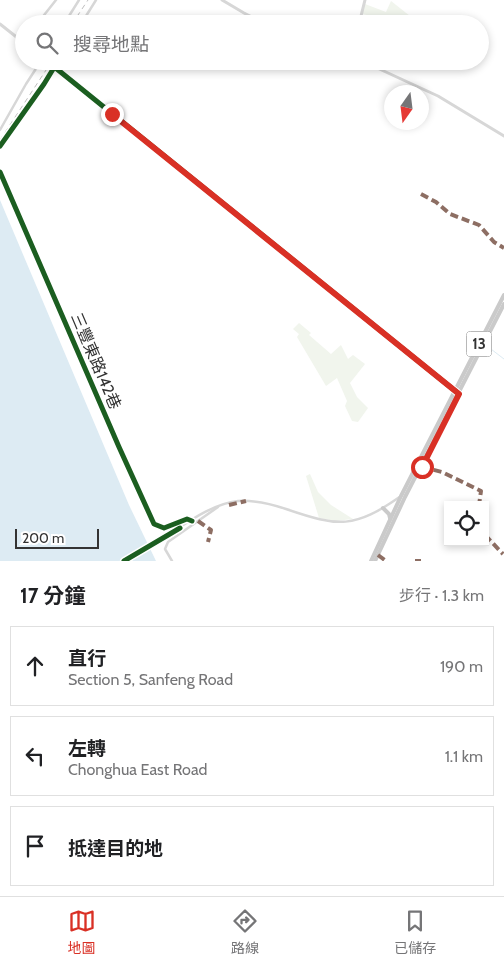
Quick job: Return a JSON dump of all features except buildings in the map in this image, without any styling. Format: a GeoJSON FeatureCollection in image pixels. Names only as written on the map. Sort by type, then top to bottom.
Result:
{"type":"FeatureCollection","features":[{"type":"Feature","properties":{"kind":"main road","name":"13"},"geometry":{"type":"LineString","coordinates":[[457,393],[504,295]]}},
{"type":"Feature","properties":{"kind":"main road","name":"13"},"geometry":{"type":"LineString","coordinates":[[375,561],[403,497],[504,304]]}},
{"type":"Feature","properties":{"kind":"main road","name":"13"},"geometry":{"type":"LineString","coordinates":[[370,561],[390,518],[403,497]]}},
{"type":"Feature","properties":{"kind":"main road"},"geometry":{"type":"LineString","coordinates":[[383,508],[390,518]]}},
{"type":"Feature","properties":{"kind":"street"},"geometry":{"type":"LineString","coordinates":[[44,15],[56,0]]}},
{"type":"Feature","properties":{"kind":"street"},"geometry":{"type":"LineString","coordinates":[[70,15],[79,0]]}},
{"type":"Feature","properties":{"kind":"street"},"geometry":{"type":"LineString","coordinates":[[87,15],[96,0]]}},
{"type":"Feature","properties":{"kind":"street"},"geometry":{"type":"LineString","coordinates":[[222,0],[246,15]]}},
{"type":"Feature","properties":{"kind":"street"},"geometry":{"type":"LineString","coordinates":[[361,15],[365,0]]}},
{"type":"Feature","properties":{"kind":"street"},"geometry":{"type":"LineString","coordinates":[[0,24],[15,36]]}},
{"type":"Feature","properties":{"kind":"street"},"geometry":{"type":"LineString","coordinates":[[0,130],[35,70]]}},
{"type":"Feature","properties":{"kind":"street"},"geometry":{"type":"LineString","coordinates":[[0,146],[52,70]]}},
{"type":"Feature","properties":{"kind":"street"},"geometry":{"type":"LineString","coordinates":[[58,70],[457,393]]}},
{"type":"Feature","properties":{"kind":"street"},"geometry":{"type":"LineString","coordinates":[[382,70],[438,96],[504,136]]}},
{"type":"Feature","properties":{"kind":"street","name":"三豐東路142巷"},"geometry":{"type":"LineString","coordinates":[[0,172],[154,524],[164,528],[186,519],[192,521]]}},
{"type":"Feature","properties":{"kind":"street"},"geometry":{"type":"LineString","coordinates":[[124,561],[219,505],[238,501],[255,501],[317,520],[332,522],[360,519],[403,497]]}},
{"type":"Feature","properties":{"kind":"street"},"geometry":{"type":"LineString","coordinates":[[172,561],[165,549],[168,542],[215,510],[219,505]]}},
{"type":"Feature","properties":{"kind":"shaded area"},"geometry":{"type":"Polygon","coordinates":[[[391,1],[409,15],[362,14],[365,4],[386,12],[391,1]]]}},
{"type":"Feature","properties":{"kind":"shaded area"},"geometry":{"type":"Polygon","coordinates":[[[0,200],[129,505],[156,561],[0,561],[0,200]]]}},
{"type":"Feature","properties":{"kind":"shaded area"},"geometry":{"type":"Polygon","coordinates":[[[299,323],[311,333],[309,335],[331,354],[341,345],[348,359],[353,355],[365,364],[350,383],[357,397],[368,408],[358,422],[352,421],[345,406],[347,401],[337,378],[326,386],[297,337],[299,334],[293,329],[299,323]]]}},
{"type":"Feature","properties":{"kind":"shaded area"},"geometry":{"type":"Polygon","coordinates":[[[310,474],[318,492],[331,505],[353,519],[335,521],[319,518],[306,476],[310,474]]]}},
{"type":"Feature","properties":{"kind":"waterway"},"geometry":{"type":"LineString","coordinates":[[487,346],[504,359]]}},
{"type":"Feature","properties":{"kind":"railway"},"geometry":{"type":"LineString","coordinates":[[78,15],[88,0]]}},
{"type":"Feature","properties":{"kind":"railway"},"geometry":{"type":"LineString","coordinates":[[0,140],[46,70]]}},
{"type":"Feature","properties":{"kind":"marked path"},"geometry":{"type":"LineString","coordinates":[[421,194],[436,202],[450,214],[479,225],[494,242],[504,248]]}},
{"type":"Feature","properties":{"kind":"marked path"},"geometry":{"type":"LineString","coordinates":[[422,467],[442,472],[481,491],[480,501]]}},
{"type":"Feature","properties":{"kind":"marked path"},"geometry":{"type":"LineString","coordinates":[[229,505],[246,501]]}},
{"type":"Feature","properties":{"kind":"marked path"},"geometry":{"type":"LineString","coordinates":[[198,521],[211,530],[208,542]]}},
{"type":"Feature","properties":{"kind":"marked path"},"geometry":{"type":"LineString","coordinates":[[489,539],[503,554]]}},
{"type":"Feature","properties":{"kind":"marked path"},"geometry":{"type":"LineString","coordinates":[[378,555],[386,561]]}},
{"type":"Feature","properties":{"kind":"marked path"},"geometry":{"type":"LineString","coordinates":[[415,561],[421,561]]}},
{"type":"Feature","properties":{"kind":"cycle path"},"geometry":{"type":"LineString","coordinates":[[0,146],[53,70]]}},
{"type":"Feature","properties":{"kind":"cycle path"},"geometry":{"type":"LineString","coordinates":[[58,70],[459,394]]}},
{"type":"Feature","properties":{"kind":"cycle path"},"geometry":{"type":"LineString","coordinates":[[0,172],[154,524],[164,528],[187,519],[192,521]]}},
{"type":"Feature","properties":{"kind":"cycle path"},"geometry":{"type":"LineString","coordinates":[[124,561],[180,528]]}},
{"type":"Feature","properties":{"kind":"route"},"geometry":{"type":"LineString","coordinates":[[112,114],[459,394],[422,467]]}}]}
